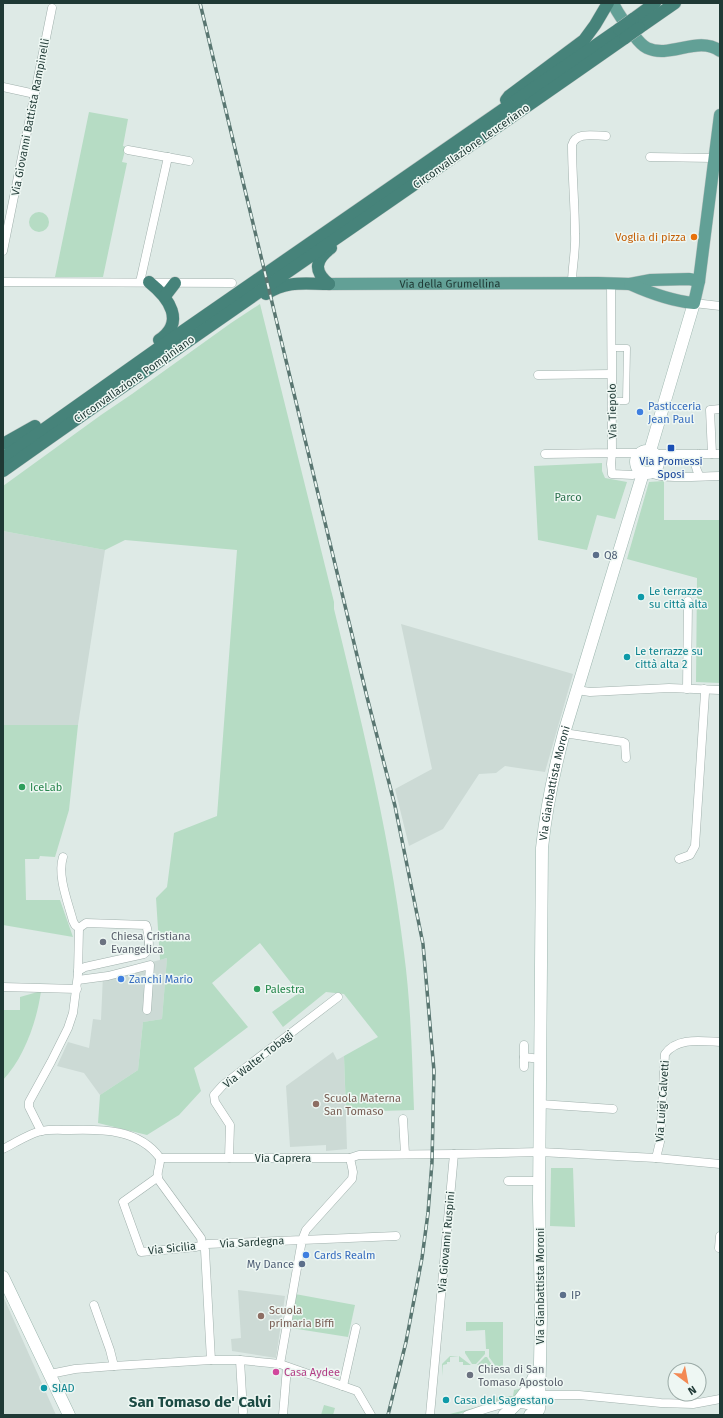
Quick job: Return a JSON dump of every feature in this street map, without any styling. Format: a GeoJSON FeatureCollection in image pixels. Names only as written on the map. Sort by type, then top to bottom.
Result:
{"type":"FeatureCollection","features":[{"type":"Feature","properties":{"kind":"highway"},"geometry":{"type":"LineString","coordinates":[[494,117],[509,96],[584,40],[608,3]]}},
{"type":"Feature","properties":{"kind":"highway","name":"Circonvallazione Leuceriano"},"geometry":{"type":"LineString","coordinates":[[636,23],[655,3]]}},
{"type":"Feature","properties":{"kind":"highway","name":"Circonvallazione Leuceriano"},"geometry":{"type":"LineString","coordinates":[[264,281],[359,223],[636,23],[675,3]]}},
{"type":"Feature","properties":{"kind":"highway","name":"Circonvallazione Leuceriano"},"geometry":{"type":"LineString","coordinates":[[264,281],[494,117],[622,33]]}},
{"type":"Feature","properties":{"kind":"highway"},"geometry":{"type":"LineString","coordinates":[[329,284],[319,274],[318,267],[320,259],[329,250],[353,234],[359,223]]}},
{"type":"Feature","properties":{"kind":"highway","name":"Circonvallazione Pompiniano"},"geometry":{"type":"LineString","coordinates":[[3,471],[178,348],[264,281]]}},
{"type":"Feature","properties":{"kind":"highway","name":"Circonvallazione Pompiniano"},"geometry":{"type":"LineString","coordinates":[[3,458],[264,281]]}},
{"type":"Feature","properties":{"kind":"highway"},"geometry":{"type":"LineString","coordinates":[[3,444],[37,425],[82,403],[112,373],[163,338],[169,332],[173,321],[173,314],[165,296],[144,282]]}},
{"type":"Feature","properties":{"kind":"highway"},"geometry":{"type":"LineString","coordinates":[[165,296],[175,282]]}},
{"type":"Feature","properties":{"kind":"highway"},"geometry":{"type":"LineString","coordinates":[[178,348],[200,340],[276,288],[289,284],[329,284]]}},
{"type":"Feature","properties":{"kind":"main road"},"geometry":{"type":"LineString","coordinates":[[614,3],[619,15],[638,41],[647,48],[661,50],[703,45],[711,46],[720,51]]}},
{"type":"Feature","properties":{"kind":"main road"},"geometry":{"type":"LineString","coordinates":[[694,303],[699,281],[720,115]]}},
{"type":"Feature","properties":{"kind":"main road","name":"Via della Grumellina"},"geometry":{"type":"LineString","coordinates":[[329,284],[630,284],[651,280],[689,279],[699,281]]}},
{"type":"Feature","properties":{"kind":"main road","name":"Via della Grumellina"},"geometry":{"type":"LineString","coordinates":[[630,284],[647,292],[679,301],[694,303]]}},
{"type":"Feature","properties":{"kind":"main road","name":"Via Gianbattista Moroni"},"geometry":{"type":"LineString","coordinates":[[650,452],[694,303]]}},
{"type":"Feature","properties":{"kind":"main road","name":"Via Gianbattista Moroni"},"geometry":{"type":"LineString","coordinates":[[650,452],[659,462],[655,471],[645,472],[637,467],[636,460],[638,455],[650,452]]}},
{"type":"Feature","properties":{"kind":"main road","name":"Via Gianbattista Moroni"},"geometry":{"type":"LineString","coordinates":[[536,1413],[541,1363],[539,1181],[542,848],[553,775],[568,734],[577,690],[645,472]]}},
{"type":"Feature","properties":{"kind":"main road"},"geometry":{"type":"LineString","coordinates":[[3,1277],[69,1415]]}},
{"type":"Feature","properties":{"kind":"main road"},"geometry":{"type":"LineString","coordinates":[[504,1415],[518,1403],[531,1385],[541,1363]]}},
{"type":"Feature","properties":{"kind":"street","name":"Via Giovanni Battista Rampinelli"},"geometry":{"type":"LineString","coordinates":[[3,251],[52,8]]}},
{"type":"Feature","properties":{"kind":"street"},"geometry":{"type":"LineString","coordinates":[[3,87],[35,94]]}},
{"type":"Feature","properties":{"kind":"street"},"geometry":{"type":"LineString","coordinates":[[572,284],[575,235],[573,140],[581,136],[606,136]]}},
{"type":"Feature","properties":{"kind":"street"},"geometry":{"type":"LineString","coordinates":[[128,150],[188,161]]}},
{"type":"Feature","properties":{"kind":"street"},"geometry":{"type":"LineString","coordinates":[[144,282],[168,157]]}},
{"type":"Feature","properties":{"kind":"street"},"geometry":{"type":"LineString","coordinates":[[650,157],[714,158]]}},
{"type":"Feature","properties":{"kind":"street"},"geometry":{"type":"LineString","coordinates":[[3,282],[232,283]]}},
{"type":"Feature","properties":{"kind":"street","name":"Via Tiepolo"},"geometry":{"type":"LineString","coordinates":[[545,454],[612,453],[611,283]]}},
{"type":"Feature","properties":{"kind":"street"},"geometry":{"type":"LineString","coordinates":[[694,303],[720,306]]}},
{"type":"Feature","properties":{"kind":"street"},"geometry":{"type":"LineString","coordinates":[[613,348],[627,348],[626,401],[613,401],[613,348]]}},
{"type":"Feature","properties":{"kind":"street","name":"Via Tiepolo"},"geometry":{"type":"LineString","coordinates":[[538,375],[611,374]]}},
{"type":"Feature","properties":{"kind":"street"},"geometry":{"type":"LineString","coordinates":[[720,409],[710,410],[716,454],[650,452],[612,453],[611,464],[612,474],[633,475],[645,472],[654,475],[669,476],[720,476]]}},
{"type":"Feature","properties":{"kind":"street"},"geometry":{"type":"LineString","coordinates":[[699,454],[695,465],[699,475]]}},
{"type":"Feature","properties":{"kind":"street"},"geometry":{"type":"LineString","coordinates":[[687,689],[688,602]]}},
{"type":"Feature","properties":{"kind":"street"},"geometry":{"type":"LineString","coordinates":[[577,690],[590,692],[687,689],[720,690]]}},
{"type":"Feature","properties":{"kind":"street"},"geometry":{"type":"LineString","coordinates":[[679,859],[690,855],[695,846],[705,693],[704,689]]}},
{"type":"Feature","properties":{"kind":"street","name":"Via Gianbattista Moroni"},"geometry":{"type":"LineString","coordinates":[[568,734],[623,742],[625,743],[626,758]]}},
{"type":"Feature","properties":{"kind":"street"},"geometry":{"type":"LineString","coordinates":[[63,857],[61,876],[73,921],[79,928]]}},
{"type":"Feature","properties":{"kind":"street"},"geometry":{"type":"LineString","coordinates":[[78,971],[85,967],[146,953],[149,948],[147,928],[144,925],[86,923],[79,928]]}},
{"type":"Feature","properties":{"kind":"street"},"geometry":{"type":"LineString","coordinates":[[41,1131],[29,1107],[29,1102],[51,1062],[74,1013],[78,980],[79,928]]}},
{"type":"Feature","properties":{"kind":"street"},"geometry":{"type":"LineString","coordinates":[[78,980],[108,976],[150,965],[147,1010]]}},
{"type":"Feature","properties":{"kind":"street"},"geometry":{"type":"LineString","coordinates":[[3,987],[77,989]]}},
{"type":"Feature","properties":{"kind":"street","name":"Via Walter Tobagi"},"geometry":{"type":"LineString","coordinates":[[229,1158],[230,1125],[215,1102],[214,1095],[223,1085],[338,997]]}},
{"type":"Feature","properties":{"kind":"street","name":"Via Luigi Calvetti"},"geometry":{"type":"LineString","coordinates":[[656,1158],[660,1142],[665,1054],[670,1048],[694,1040],[720,1042]]}},
{"type":"Feature","properties":{"kind":"street"},"geometry":{"type":"LineString","coordinates":[[524,1045],[524,1067]]}},
{"type":"Feature","properties":{"kind":"street"},"geometry":{"type":"LineString","coordinates":[[524,1057],[540,1059]]}},
{"type":"Feature","properties":{"kind":"street"},"geometry":{"type":"LineString","coordinates":[[540,1104],[613,1109]]}},
{"type":"Feature","properties":{"kind":"street"},"geometry":{"type":"LineString","coordinates":[[403,1119],[405,1154]]}},
{"type":"Feature","properties":{"kind":"street"},"geometry":{"type":"LineString","coordinates":[[3,1149],[41,1131],[91,1129],[115,1131],[142,1141],[155,1152],[160,1158],[158,1177]]}},
{"type":"Feature","properties":{"kind":"street"},"geometry":{"type":"LineString","coordinates":[[454,1154],[540,1152]]}},
{"type":"Feature","properties":{"kind":"street","name":"Via Luigi Calvetti"},"geometry":{"type":"LineString","coordinates":[[540,1152],[656,1158],[720,1164]]}},
{"type":"Feature","properties":{"kind":"street","name":"Via Caprera"},"geometry":{"type":"LineString","coordinates":[[160,1158],[350,1158],[359,1155],[454,1154]]}},
{"type":"Feature","properties":{"kind":"street","name":"Via Giovanni Ruspini"},"geometry":{"type":"LineString","coordinates":[[430,1415],[454,1154]]}},
{"type":"Feature","properties":{"kind":"street","name":"Via Sardegna"},"geometry":{"type":"LineString","coordinates":[[283,1415],[283,1366],[302,1240],[306,1230],[352,1179],[353,1172],[350,1158]]}},
{"type":"Feature","properties":{"kind":"street","name":"Via Sicilia"},"geometry":{"type":"LineString","coordinates":[[202,1245],[196,1247],[142,1252],[123,1202],[158,1177],[201,1238],[202,1245],[205,1250],[211,1360]]}},
{"type":"Feature","properties":{"kind":"street"},"geometry":{"type":"LineString","coordinates":[[508,1181],[539,1181]]}},
{"type":"Feature","properties":{"kind":"street","name":"Via Sardegna"},"geometry":{"type":"LineString","coordinates":[[202,1245],[396,1236]]}},
{"type":"Feature","properties":{"kind":"street"},"geometry":{"type":"LineString","coordinates":[[719,1248],[720,1236]]}},
{"type":"Feature","properties":{"kind":"street"},"geometry":{"type":"LineString","coordinates":[[94,1305],[114,1366]]}},
{"type":"Feature","properties":{"kind":"street"},"geometry":{"type":"LineString","coordinates":[[343,1386],[356,1328]]}},
{"type":"Feature","properties":{"kind":"street"},"geometry":{"type":"LineString","coordinates":[[50,1374],[75,1369],[114,1366],[211,1360],[240,1360],[283,1366],[357,1391],[371,1415]]}},
{"type":"Feature","properties":{"kind":"street"},"geometry":{"type":"LineString","coordinates":[[240,1360],[242,1412]]}},
{"type":"Feature","properties":{"kind":"street"},"geometry":{"type":"LineString","coordinates":[[525,1393],[539,1395],[579,1395],[661,1403],[693,1404],[720,1399]]}},
{"type":"Feature","properties":{"kind":"street"},"geometry":{"type":"LineString","coordinates":[[467,1415],[509,1403],[518,1403],[536,1413]]}},
{"type":"Feature","properties":{"kind":"street"},"geometry":{"type":"LineString","coordinates":[[488,1409],[499,1415]]}},
{"type":"Feature","properties":{"kind":"shaded area"},"geometry":{"type":"Polygon","coordinates":[[[3,531],[105,550],[78,725],[3,725],[3,531]]]}},
{"type":"Feature","properties":{"kind":"shaded area"},"geometry":{"type":"Polygon","coordinates":[[[401,624],[573,674],[545,772],[505,766],[496,773],[479,774],[443,829],[409,846],[395,789],[432,769],[401,624]]]}},
{"type":"Feature","properties":{"kind":"shaded area"},"geometry":{"type":"Polygon","coordinates":[[[167,958],[162,1019],[143,1022],[138,1070],[100,1095],[84,1073],[57,1066],[68,1042],[89,1048],[93,1019],[101,1020],[103,975],[167,958]]]}},
{"type":"Feature","properties":{"kind":"shaded area","name":"Scuola Materna San Tomaso"},"geometry":{"type":"Polygon","coordinates":[[[333,1052],[337,1060],[344,1056],[347,1149],[326,1151],[326,1145],[290,1147],[286,1086],[333,1052]]]}},
{"type":"Feature","properties":{"kind":"shaded area","name":"Scuola primaria Biffi"},"geometry":{"type":"Polygon","coordinates":[[[238,1290],[285,1296],[276,1358],[232,1351],[231,1339],[241,1338],[238,1290]]]}},
{"type":"Feature","properties":{"kind":"shaded area"},"geometry":{"type":"Polygon","coordinates":[[[3,1296],[56,1415],[3,1415],[3,1296]]]}},
{"type":"Feature","properties":{"kind":"green space"},"geometry":{"type":"Polygon","coordinates":[[[89,112],[128,119],[123,146],[126,147],[122,162],[127,163],[103,277],[55,277],[89,112]]]}},
{"type":"Feature","properties":{"kind":"green space"},"geometry":{"type":"Polygon","coordinates":[[[39,212],[46,215],[49,222],[46,229],[39,232],[32,229],[29,222],[32,215],[39,212]]]}},
{"type":"Feature","properties":{"kind":"green space"},"geometry":{"type":"Polygon","coordinates":[[[260,304],[334,602],[334,609],[365,737],[383,823],[398,910],[406,973],[411,1031],[414,1110],[346,1112],[344,1056],[378,1037],[344,994],[326,992],[283,1027],[272,1012],[299,993],[260,943],[212,983],[248,1027],[194,1068],[201,1091],[179,1115],[147,1135],[98,1123],[100,1095],[138,1070],[143,1022],[162,1019],[167,958],[160,960],[156,898],[167,887],[174,833],[217,816],[237,550],[125,540],[105,550],[3,531],[3,486],[101,415],[260,304]]]}},
{"type":"Feature","properties":{"kind":"green space","name":"Parco"},"geometry":{"type":"Polygon","coordinates":[[[602,463],[602,471],[605,478],[627,482],[615,519],[597,515],[587,550],[538,540],[534,466],[602,463]]]}},
{"type":"Feature","properties":{"kind":"green space"},"geometry":{"type":"Polygon","coordinates":[[[664,481],[664,520],[720,520],[720,683],[696,682],[697,578],[627,559],[649,482],[664,481]]]}},
{"type":"Feature","properties":{"kind":"green space"},"geometry":{"type":"Polygon","coordinates":[[[3,725],[78,725],[69,810],[55,857],[40,856],[39,859],[25,859],[26,900],[60,900],[73,937],[3,925],[3,725]]]}},
{"type":"Feature","properties":{"kind":"green space"},"geometry":{"type":"Polygon","coordinates":[[[41,991],[33,1027],[17,1061],[3,1080],[3,1010],[20,1010],[20,997],[41,991]]]}},
{"type":"Feature","properties":{"kind":"green space"},"geometry":{"type":"Polygon","coordinates":[[[551,1168],[573,1168],[575,1227],[550,1226],[551,1168]]]}},
{"type":"Feature","properties":{"kind":"green space"},"geometry":{"type":"Polygon","coordinates":[[[295,1294],[355,1305],[348,1337],[291,1328],[295,1294]]]}},
{"type":"Feature","properties":{"kind":"green space"},"geometry":{"type":"Polygon","coordinates":[[[466,1322],[503,1322],[503,1368],[497,1368],[489,1357],[489,1349],[486,1349],[485,1330],[466,1331],[466,1322]]]}},
{"type":"Feature","properties":{"kind":"green space"},"geometry":{"type":"Polygon","coordinates":[[[465,1351],[485,1351],[485,1354],[476,1364],[472,1364],[465,1351]]]}},
{"type":"Feature","properties":{"kind":"green space"},"geometry":{"type":"Polygon","coordinates":[[[450,1356],[459,1356],[450,1357],[450,1362],[443,1365],[443,1376],[442,1364],[450,1356]]]}},
{"type":"Feature","properties":{"kind":"green space"},"geometry":{"type":"Polygon","coordinates":[[[459,1356],[471,1365],[463,1365],[463,1362],[459,1362],[459,1356]]]}},
{"type":"Feature","properties":{"kind":"green space"},"geometry":{"type":"Polygon","coordinates":[[[485,1357],[487,1357],[493,1367],[483,1367],[482,1365],[477,1365],[485,1357]]]}},
{"type":"Feature","properties":{"kind":"green space"},"geometry":{"type":"Polygon","coordinates":[[[523,1388],[517,1396],[513,1398],[455,1415],[446,1415],[481,1406],[495,1401],[497,1397],[513,1396],[514,1390],[523,1388]]]}},
{"type":"Feature","properties":{"kind":"green space"},"geometry":{"type":"Polygon","coordinates":[[[324,1405],[335,1408],[333,1415],[321,1415],[324,1405]]]}},
{"type":"Feature","properties":{"kind":"railway"},"geometry":{"type":"LineString","coordinates":[[200,3],[367,697],[395,806],[423,944],[434,1071],[432,1162],[428,1213],[422,1258],[406,1342],[388,1415]]}},
{"type":"Feature","properties":{"kind":"place","name":"Voglia di pizza"},"geometry":{"type":"Point","coordinates":[694,237]}},
{"type":"Feature","properties":{"kind":"place","name":"Pasticceria Jean Paul"},"geometry":{"type":"Point","coordinates":[640,412]}},
{"type":"Feature","properties":{"kind":"place","name":"Via Promessi Sposi"},"geometry":{"type":"Point","coordinates":[671,448]}},
{"type":"Feature","properties":{"kind":"place","name":"Q8"},"geometry":{"type":"Point","coordinates":[596,555]}},
{"type":"Feature","properties":{"kind":"place","name":"Le terrazze su città alta"},"geometry":{"type":"Point","coordinates":[641,597]}},
{"type":"Feature","properties":{"kind":"place","name":"Le terrazze su città alta 2"},"geometry":{"type":"Point","coordinates":[627,657]}},
{"type":"Feature","properties":{"kind":"place","name":"IceLab"},"geometry":{"type":"Point","coordinates":[22,787]}},
{"type":"Feature","properties":{"kind":"place","name":"Chiesa Cristiana Evangelica"},"geometry":{"type":"Point","coordinates":[103,942]}},
{"type":"Feature","properties":{"kind":"place","name":"Zanchi Mario"},"geometry":{"type":"Point","coordinates":[121,979]}},
{"type":"Feature","properties":{"kind":"place","name":"Palestra"},"geometry":{"type":"Point","coordinates":[257,989]}},
{"type":"Feature","properties":{"kind":"place","name":"Scuola Materna San Tomaso"},"geometry":{"type":"Point","coordinates":[316,1104]}},
{"type":"Feature","properties":{"kind":"place","name":"Cards Realm"},"geometry":{"type":"Point","coordinates":[306,1255]}},
{"type":"Feature","properties":{"kind":"place","name":"My Dance"},"geometry":{"type":"Point","coordinates":[302,1264]}},
{"type":"Feature","properties":{"kind":"place","name":"IP"},"geometry":{"type":"Point","coordinates":[563,1295]}},
{"type":"Feature","properties":{"kind":"place","name":"Scuola primaria Biffi"},"geometry":{"type":"Point","coordinates":[261,1316]}},
{"type":"Feature","properties":{"kind":"place","name":"Casa Aydee"},"geometry":{"type":"Point","coordinates":[276,1372]}},
{"type":"Feature","properties":{"kind":"place","name":"Chiesa di San Tomaso Apostolo"},"geometry":{"type":"Point","coordinates":[470,1375]}},
{"type":"Feature","properties":{"kind":"place","name":"SIAD"},"geometry":{"type":"Point","coordinates":[44,1388]}},
{"type":"Feature","properties":{"kind":"place","name":"Casa del Sagrestano"},"geometry":{"type":"Point","coordinates":[446,1400]}},
{"type":"Feature","properties":{"kind":"district","name":"San Tomaso de' Calvi"},"geometry":{"type":"Point","coordinates":[200,1402]}}]}
